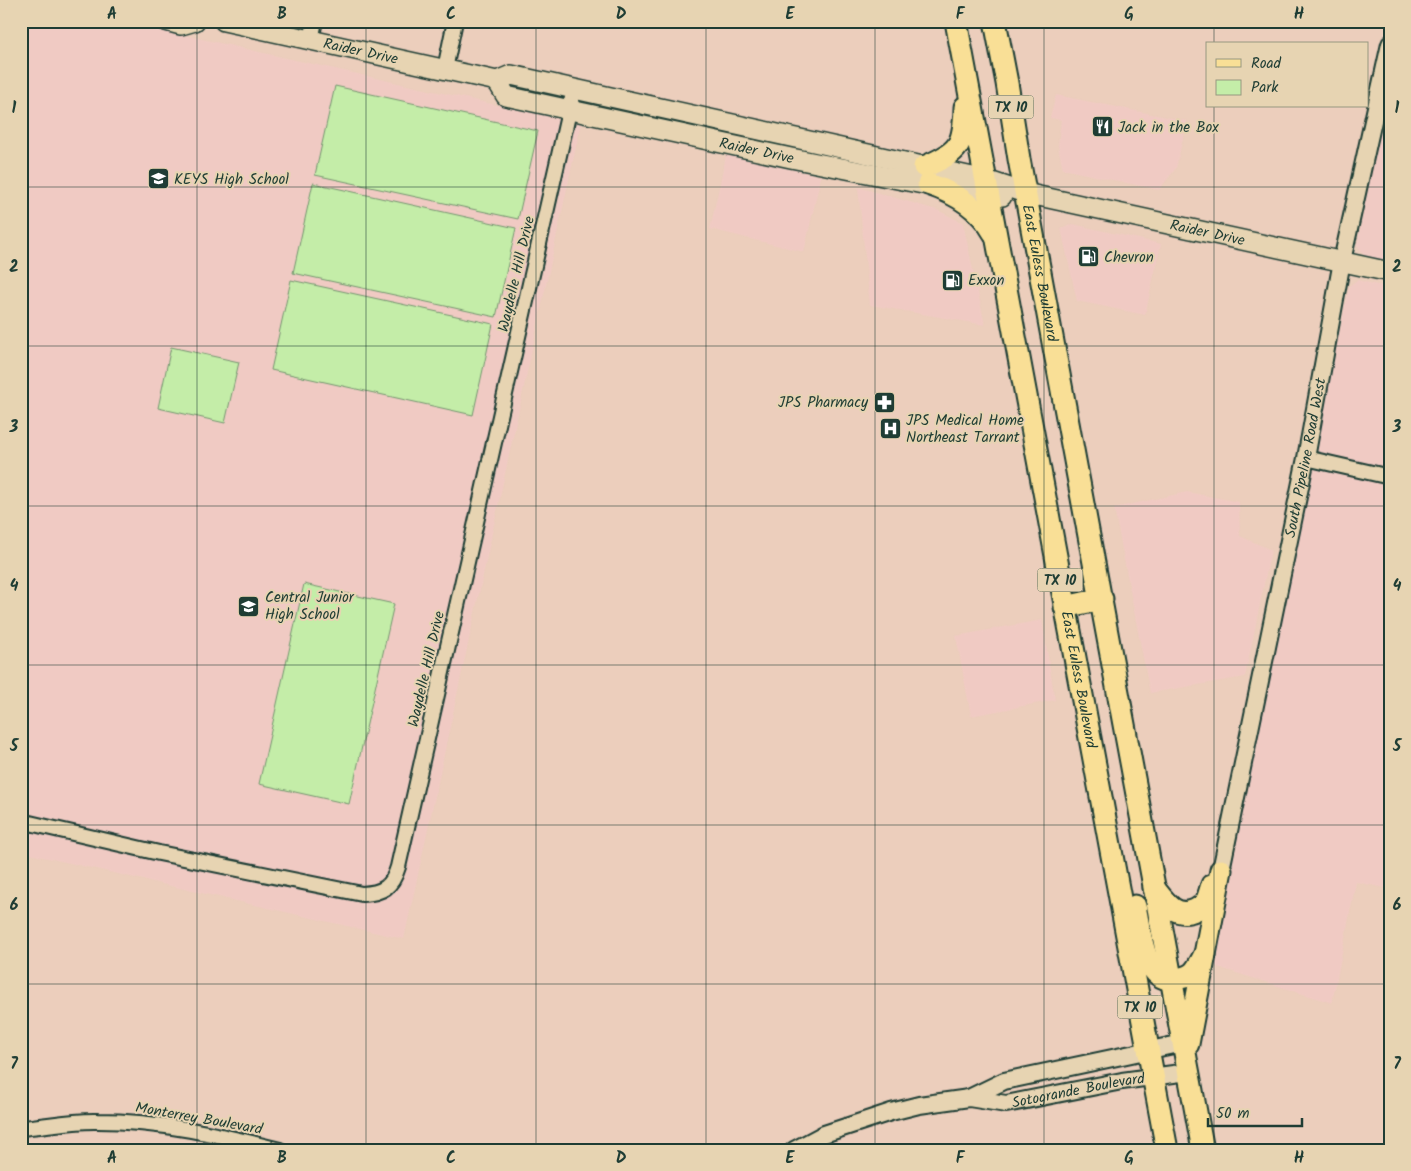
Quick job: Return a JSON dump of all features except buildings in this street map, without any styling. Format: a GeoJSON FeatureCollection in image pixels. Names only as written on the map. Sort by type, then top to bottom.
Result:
{"type":"FeatureCollection","features":[{"type":"Feature","properties":{"kind":"main road"},"geometry":{"type":"LineString","coordinates":[[166,21],[181,25],[195,21]]}},
{"type":"Feature","properties":{"kind":"main road","name":"Raider Drive"},"geometry":{"type":"LineString","coordinates":[[224,21],[497,81],[510,75],[839,148],[926,175],[988,189],[1026,193],[1390,272]]}},
{"type":"Feature","properties":{"kind":"main road","name":"TX 10"},"geometry":{"type":"LineString","coordinates":[[956,21],[988,189]]}},
{"type":"Feature","properties":{"kind":"main road","name":"TX 10"},"geometry":{"type":"LineString","coordinates":[[995,21],[1026,193]]}},
{"type":"Feature","properties":{"kind":"main road"},"geometry":{"type":"LineString","coordinates":[[966,74],[965,125],[961,140],[957,148],[926,175],[943,189],[970,205],[987,221],[997,238]]}},
{"type":"Feature","properties":{"kind":"main road","name":"Raider Drive"},"geometry":{"type":"LineString","coordinates":[[497,81],[506,96],[835,166],[926,175]]}},
{"type":"Feature","properties":{"kind":"main road"},"geometry":{"type":"LineString","coordinates":[[835,166],[839,148]]}},
{"type":"Feature","properties":{"kind":"main road","name":"East Euless Boulevard"},"geometry":{"type":"LineString","coordinates":[[988,189],[1167,1150]]}},
{"type":"Feature","properties":{"kind":"main road","name":"East Euless Boulevard"},"geometry":{"type":"LineString","coordinates":[[1026,193],[1203,1150]]}},
{"type":"Feature","properties":{"kind":"main road"},"geometry":{"type":"LineString","coordinates":[[1065,607],[1102,599]]}},
{"type":"Feature","properties":{"kind":"main road"},"geometry":{"type":"LineString","coordinates":[[1106,824],[1125,868],[1146,958],[1153,970],[1171,980],[1185,978],[1194,974],[1205,954]]}},
{"type":"Feature","properties":{"kind":"main road"},"geometry":{"type":"LineString","coordinates":[[1154,888],[1176,912],[1188,913],[1199,908],[1206,901],[1211,887],[1221,870]]}},
{"type":"Feature","properties":{"kind":"main road"},"geometry":{"type":"LineString","coordinates":[[1185,1057],[1221,870]]}},
{"type":"Feature","properties":{"kind":"street"},"geometry":{"type":"LineString","coordinates":[[311,40],[315,21]]}},
{"type":"Feature","properties":{"kind":"street"},"geometry":{"type":"LineString","coordinates":[[445,70],[455,21]]}},
{"type":"Feature","properties":{"kind":"street","name":"South Pipeline Road West"},"geometry":{"type":"LineString","coordinates":[[1221,870],[1306,458],[1342,261],[1390,44]]}},
{"type":"Feature","properties":{"kind":"street","name":"Waydelle Hill Drive"},"geometry":{"type":"LineString","coordinates":[[21,821],[159,853],[362,894],[373,894],[387,887],[394,880],[574,89]]}},
{"type":"Feature","properties":{"kind":"street"},"geometry":{"type":"LineString","coordinates":[[1306,458],[1390,477]]}},
{"type":"Feature","properties":{"kind":"street","name":"Sotogrande Boulevard"},"geometry":{"type":"LineString","coordinates":[[969,1098],[1004,1081],[1148,1051],[1185,1057]]}},
{"type":"Feature","properties":{"kind":"street","name":"Sotogrande Boulevard"},"geometry":{"type":"LineString","coordinates":[[794,1150],[824,1134],[890,1112],[919,1105],[969,1098],[1006,1104],[1153,1076],[1185,1057]]}},
{"type":"Feature","properties":{"kind":"street","name":"Monterrey Boulevard"},"geometry":{"type":"LineString","coordinates":[[21,1128],[97,1120],[149,1123],[206,1133],[280,1150]]}},
{"type":"Feature","properties":{"kind":"shaded area","name":"Central Junior High School"},"geometry":{"type":"Polygon","coordinates":[[[21,21],[121,21],[581,124],[404,939],[21,852],[21,21]]]}},
{"type":"Feature","properties":{"kind":"shaded area"},"geometry":{"type":"Polygon","coordinates":[[[1056,95],[1187,121],[1176,168],[1159,190],[1063,169],[1058,146],[1061,120],[1050,118],[1056,95]]]}},
{"type":"Feature","properties":{"kind":"shaded area"},"geometry":{"type":"Polygon","coordinates":[[[1390,97],[1390,261],[1365,256],[1357,245],[1371,172],[1390,97]]]}},
{"type":"Feature","properties":{"kind":"shaded area"},"geometry":{"type":"Polygon","coordinates":[[[726,155],[821,176],[804,252],[710,229],[726,155]]]}},
{"type":"Feature","properties":{"kind":"shaded area"},"geometry":{"type":"Polygon","coordinates":[[[858,187],[937,210],[963,223],[985,325],[870,305],[858,187]]]}},
{"type":"Feature","properties":{"kind":"shaded area"},"geometry":{"type":"Polygon","coordinates":[[[1073,224],[1161,244],[1145,315],[1077,301],[1061,228],[1073,224]]]}},
{"type":"Feature","properties":{"kind":"shaded area"},"geometry":{"type":"Polygon","coordinates":[[[1357,280],[1390,288],[1390,889],[1356,882],[1332,1003],[1211,965],[1254,744],[1349,286],[1357,280]]]}},
{"type":"Feature","properties":{"kind":"shaded area"},"geometry":{"type":"Polygon","coordinates":[[[1187,492],[1239,502],[1240,536],[1271,550],[1245,677],[1150,693],[1114,508],[1187,492]]]}},
{"type":"Feature","properties":{"kind":"shaded area"},"geometry":{"type":"Polygon","coordinates":[[[1042,620],[1055,700],[971,716],[956,636],[1042,620]]]}},
{"type":"Feature","properties":{"kind":"green space"},"geometry":{"type":"Polygon","coordinates":[[[335,86],[538,131],[518,219],[315,175],[335,86]]]}},
{"type":"Feature","properties":{"kind":"green space"},"geometry":{"type":"Polygon","coordinates":[[[313,183],[516,228],[496,317],[293,273],[313,183]]]}},
{"type":"Feature","properties":{"kind":"green space"},"geometry":{"type":"Polygon","coordinates":[[[291,280],[493,324],[473,415],[271,370],[291,280]]]}},
{"type":"Feature","properties":{"kind":"green space"},"geometry":{"type":"Polygon","coordinates":[[[171,347],[239,362],[225,423],[158,408],[171,347]]]}},
{"type":"Feature","properties":{"kind":"green space"},"geometry":{"type":"Polygon","coordinates":[[[304,584],[394,604],[349,804],[259,784],[304,584]]]}},
{"type":"Feature","properties":{"kind":"place","name":"Jack in the Box"},"geometry":{"type":"Point","coordinates":[1102,127]}},
{"type":"Feature","properties":{"kind":"place","name":"KEYS High School"},"geometry":{"type":"Point","coordinates":[158,179]}},
{"type":"Feature","properties":{"kind":"place","name":"Chevron"},"geometry":{"type":"Point","coordinates":[1088,257]}},
{"type":"Feature","properties":{"kind":"place","name":"Exxon"},"geometry":{"type":"Point","coordinates":[952,280]}},
{"type":"Feature","properties":{"kind":"place","name":"JPS Pharmacy"},"geometry":{"type":"Point","coordinates":[884,402]}},
{"type":"Feature","properties":{"kind":"place","name":"JPS Medical Home Northeast Tarrant"},"geometry":{"type":"Point","coordinates":[890,429]}},
{"type":"Feature","properties":{"kind":"place","name":"Central Junior High School"},"geometry":{"type":"Point","coordinates":[249,606]}}]}
